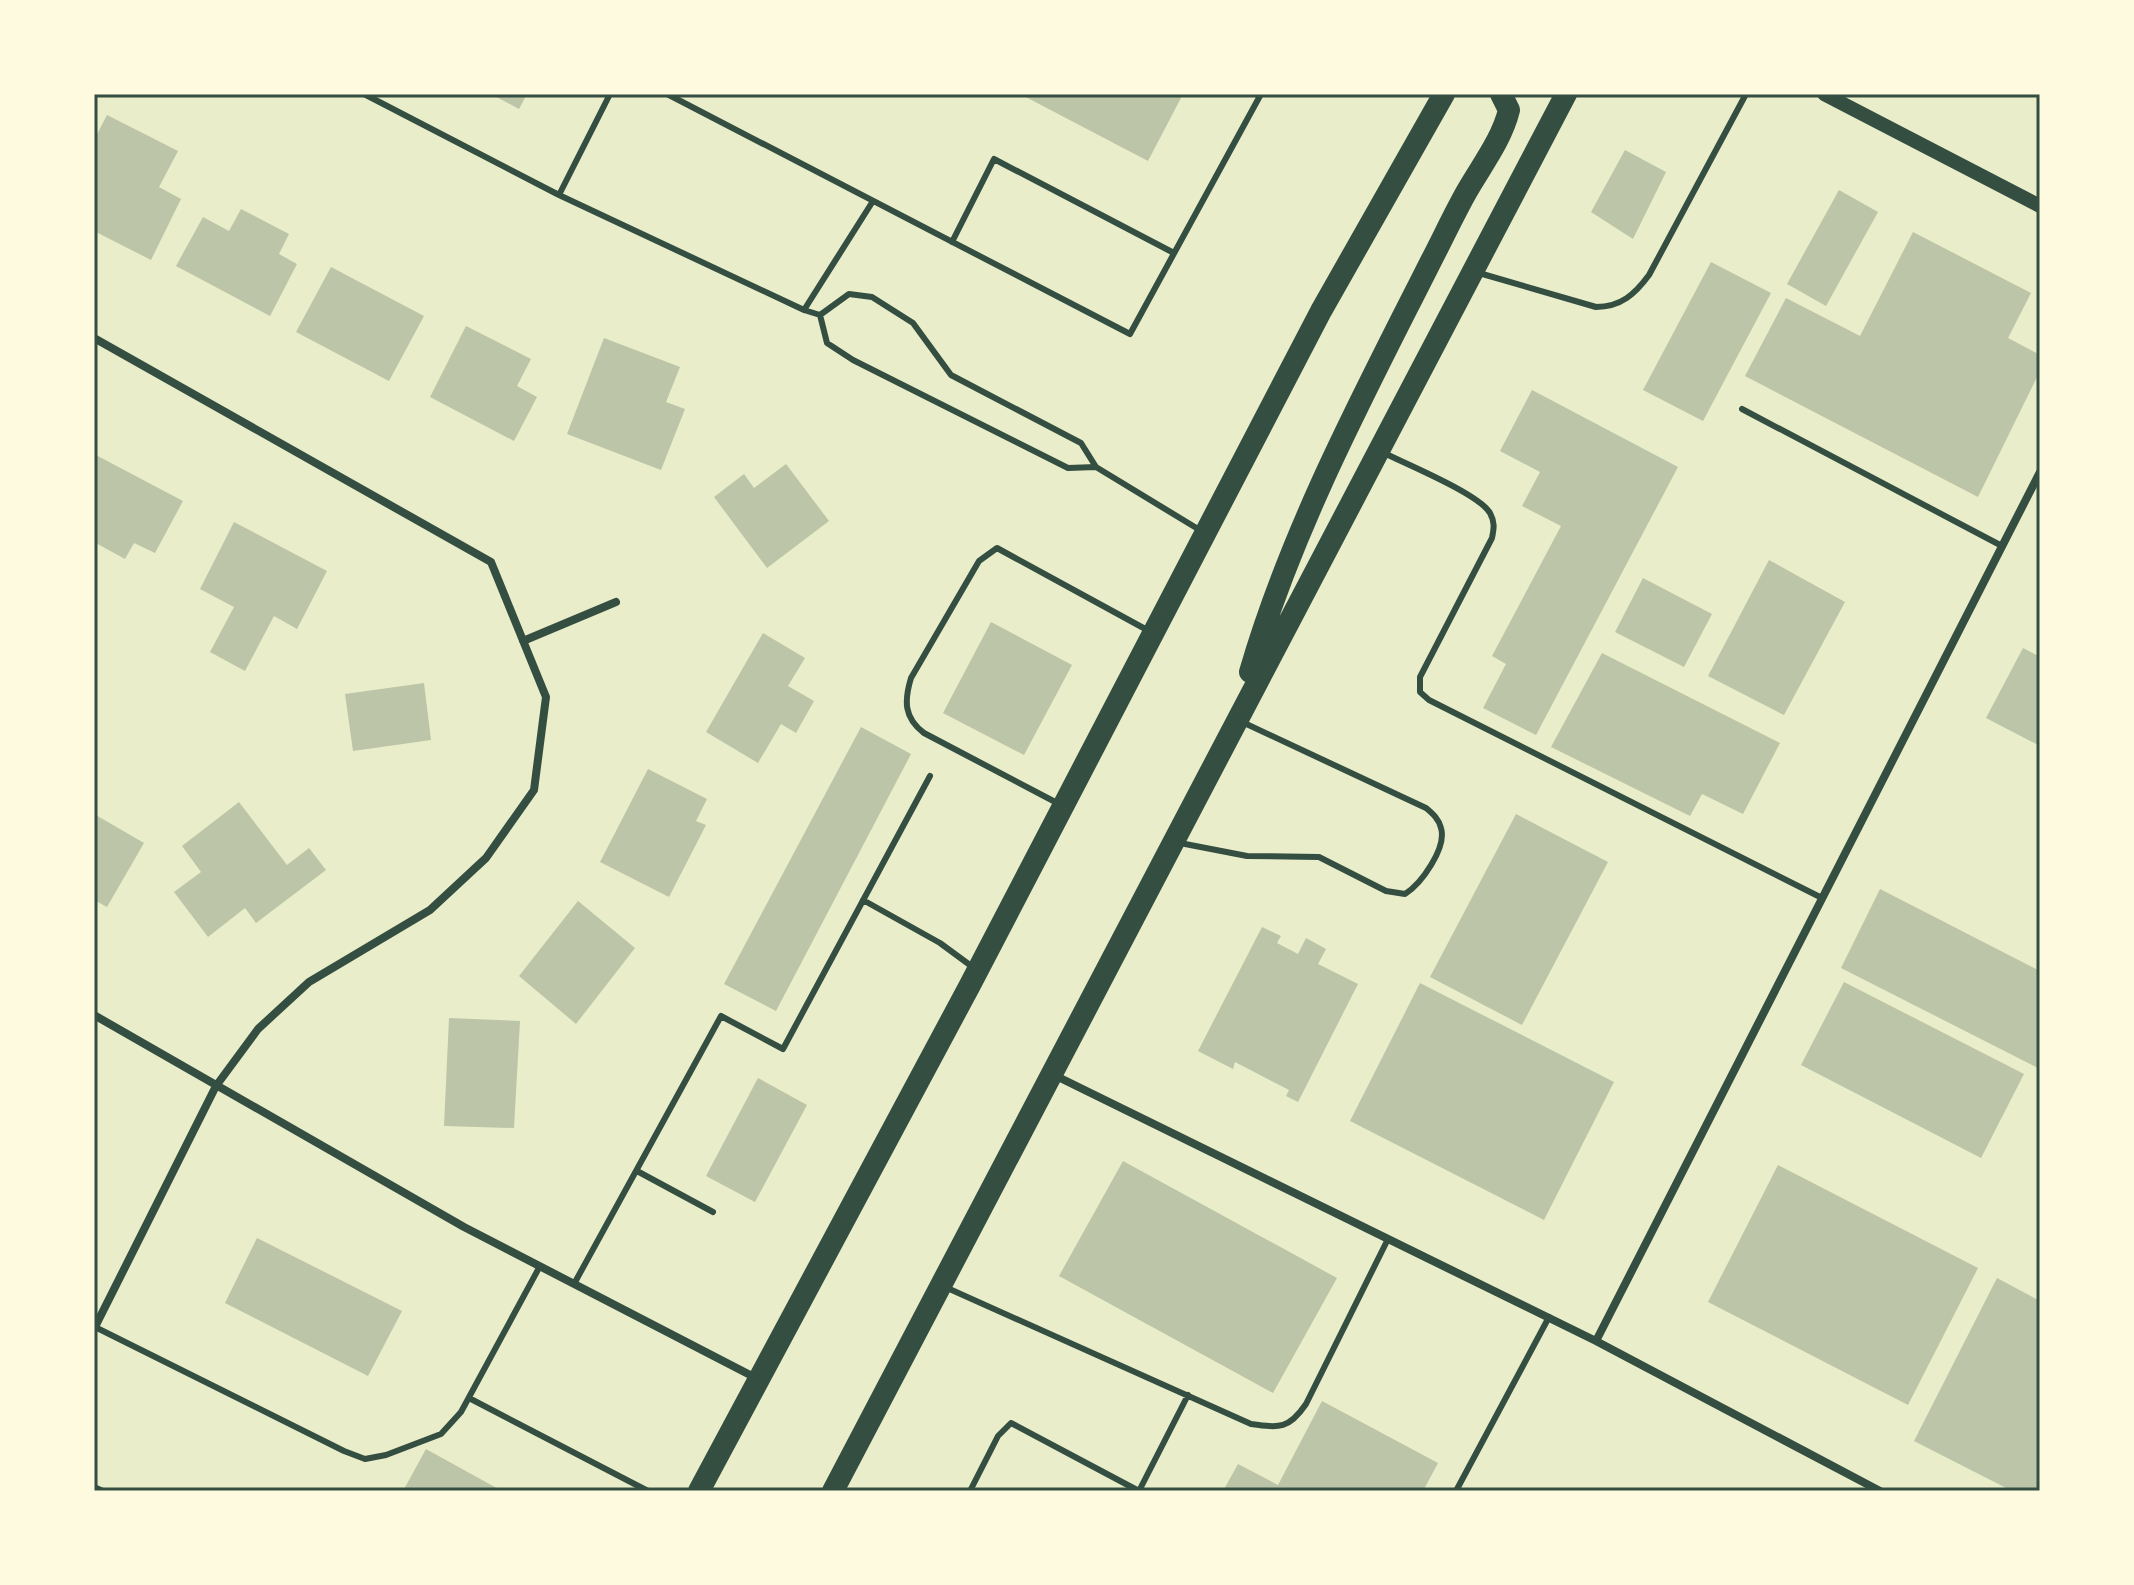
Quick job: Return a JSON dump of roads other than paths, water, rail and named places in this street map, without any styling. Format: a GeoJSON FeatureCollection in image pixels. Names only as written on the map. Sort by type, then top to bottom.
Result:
{"type":"FeatureCollection","features":[{"type":"Feature","properties":{"kind":"highway"},"geometry":{"type":"LineString","coordinates":[[699,1491],[977,970],[1321,311],[1444,94]]}},
{"type":"Feature","properties":{"kind":"highway"},"geometry":{"type":"LineString","coordinates":[[1236,719],[1263,629],[1355,411],[1466,193],[1504,127],[1509,110],[1501,94]]}},
{"type":"Feature","properties":{"kind":"highway"},"geometry":{"type":"LineString","coordinates":[[833,1491],[1377,449],[1566,94]]}},
{"type":"Feature","properties":{"kind":"street"},"geometry":{"type":"LineString","coordinates":[[1824,94],[2040,206]]}},
{"type":"Feature","properties":{"kind":"street"},"geometry":{"type":"LineString","coordinates":[[94,338],[491,562],[546,697],[534,790],[486,858],[430,910],[309,982],[258,1029],[216,1086],[95,1328]]}},
{"type":"Feature","properties":{"kind":"street"},"geometry":{"type":"LineString","coordinates":[[1596,1341],[2040,472]]}},
{"type":"Feature","properties":{"kind":"street"},"geometry":{"type":"LineString","coordinates":[[523,641],[616,602]]}},
{"type":"Feature","properties":{"kind":"street"},"geometry":{"type":"LineString","coordinates":[[94,1015],[464,1227],[760,1380]]}},
{"type":"Feature","properties":{"kind":"street"},"geometry":{"type":"LineString","coordinates":[[1052,1074],[1549,1317],[1880,1491]]}},
{"type":"Feature","properties":{"kind":"lane"},"geometry":{"type":"LineString","coordinates":[[364,94],[559,195],[820,315]]}},
{"type":"Feature","properties":{"kind":"lane"},"geometry":{"type":"LineString","coordinates":[[559,195],[610,94]]}},
{"type":"Feature","properties":{"kind":"lane"},"geometry":{"type":"LineString","coordinates":[[667,94],[1130,334],[1261,94]]}},
{"type":"Feature","properties":{"kind":"lane"},"geometry":{"type":"LineString","coordinates":[[1471,270],[1596,307],[1607,307],[1629,298],[1649,275],[1746,94]]}},
{"type":"Feature","properties":{"kind":"lane"},"geometry":{"type":"LineString","coordinates":[[952,242],[994,159],[1174,253]]}},
{"type":"Feature","properties":{"kind":"lane"},"geometry":{"type":"LineString","coordinates":[[804,310],[873,201]]}},
{"type":"Feature","properties":{"kind":"lane"},"geometry":{"type":"LineString","coordinates":[[820,315],[849,294],[872,297],[913,323],[951,375],[1081,443],[1096,467],[1205,533]]}},
{"type":"Feature","properties":{"kind":"lane"},"geometry":{"type":"LineString","coordinates":[[820,315],[827,343],[853,360],[1068,468],[1096,467]]}},
{"type":"Feature","properties":{"kind":"lane"},"geometry":{"type":"LineString","coordinates":[[1742,409],[2002,546]]}},
{"type":"Feature","properties":{"kind":"lane"},"geometry":{"type":"LineString","coordinates":[[1377,449],[1474,499],[1490,514],[1495,525],[1492,538],[1420,677],[1420,692],[1429,700],[1822,898]]}},
{"type":"Feature","properties":{"kind":"lane"},"geometry":{"type":"LineString","coordinates":[[1063,806],[913,725],[905,697],[911,678],[979,561],[997,548],[1153,633]]}},
{"type":"Feature","properties":{"kind":"lane"},"geometry":{"type":"LineString","coordinates":[[1172,842],[1247,856],[1319,857],[1386,891],[1405,894],[1416,887],[1428,870],[1441,843],[1442,830],[1436,816],[1426,808],[1236,719]]}},
{"type":"Feature","properties":{"kind":"lane"},"geometry":{"type":"LineString","coordinates":[[574,1284],[721,1016],[783,1049],[930,776]]}},
{"type":"Feature","properties":{"kind":"lane"},"geometry":{"type":"LineString","coordinates":[[863,900],[940,943],[977,970]]}},
{"type":"Feature","properties":{"kind":"lane"},"geometry":{"type":"LineString","coordinates":[[637,1171],[713,1212]]}},
{"type":"Feature","properties":{"kind":"lane"},"geometry":{"type":"LineString","coordinates":[[941,1285],[1251,1424],[1271,1427],[1290,1423],[1306,1404],[1388,1239]]}},
{"type":"Feature","properties":{"kind":"lane"},"geometry":{"type":"LineString","coordinates":[[95,1328],[365,1459],[386,1455],[441,1434],[461,1412],[540,1266]]}},
{"type":"Feature","properties":{"kind":"lane"},"geometry":{"type":"LineString","coordinates":[[1456,1491],[1549,1317]]}},
{"type":"Feature","properties":{"kind":"lane"},"geometry":{"type":"LineString","coordinates":[[970,1491],[998,1436],[1011,1423],[1139,1491],[1188,1395]]}},
{"type":"Feature","properties":{"kind":"lane"},"geometry":{"type":"LineString","coordinates":[[469,1398],[648,1491]]}},
{"type":"Feature","properties":{"kind":"lane"},"geometry":{"type":"LineString","coordinates":[[94,1487],[103,1491]]}}]}
